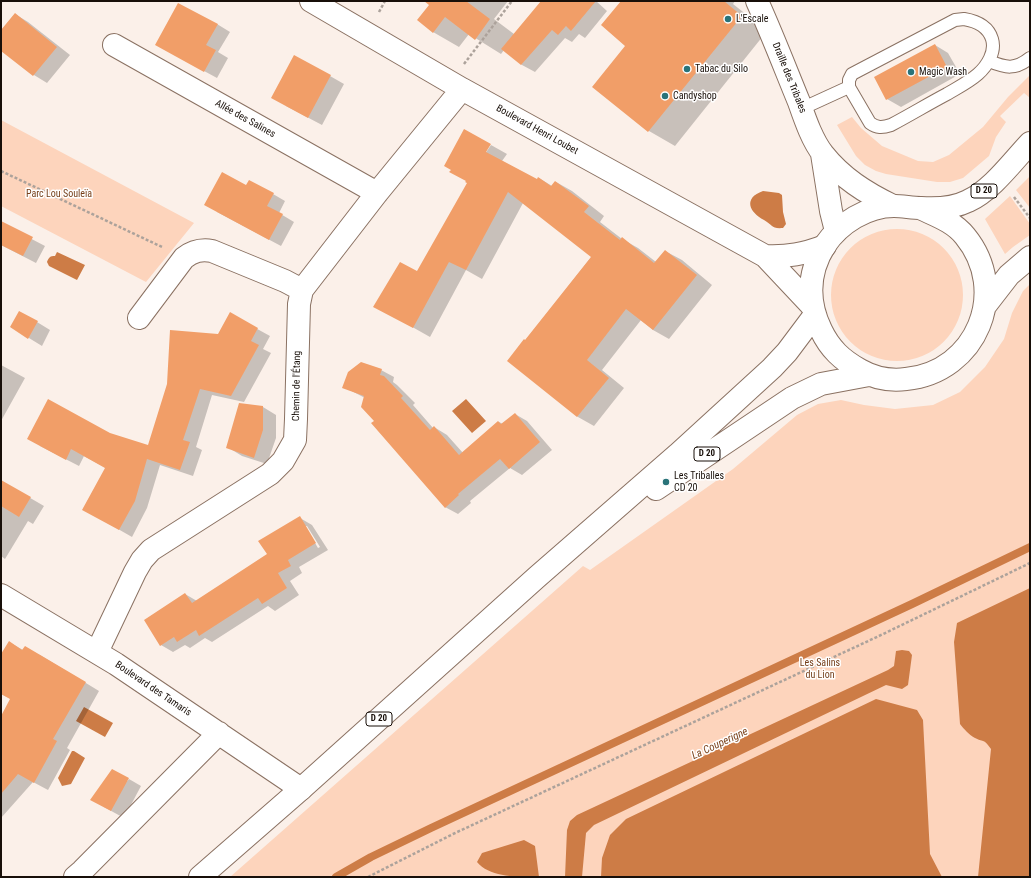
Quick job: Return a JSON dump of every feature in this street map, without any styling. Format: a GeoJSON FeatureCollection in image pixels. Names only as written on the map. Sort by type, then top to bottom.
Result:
{"type":"FeatureCollection","features":[{"type":"Feature","properties":{"kind":"street","name":"Boulevard Henri Loubet"},"geometry":{"type":"LineString","coordinates":[[311,1],[461,79],[765,256],[813,311]]}},
{"type":"Feature","properties":{"kind":"street","name":"Draille des Tribales"},"geometry":{"type":"LineString","coordinates":[[757,1],[801,109],[822,154],[831,211],[830,239]]}},
{"type":"Feature","properties":{"kind":"street","name":"Allée des Salines"},"geometry":{"type":"LineString","coordinates":[[114,45],[377,193]]}},
{"type":"Feature","properties":{"kind":"street","name":"Chemin de l'Étang"},"geometry":{"type":"LineString","coordinates":[[96,652],[135,572],[142,560],[151,550],[270,474],[283,461],[295,440],[299,304],[302,290],[377,193],[461,79]]}},
{"type":"Feature","properties":{"kind":"street","name":"D 20"},"geometry":{"type":"LineString","coordinates":[[922,209],[957,205],[976,196],[985,190],[1030,143]]}},
{"type":"Feature","properties":{"kind":"street","name":"Draille des Tribales"},"geometry":{"type":"LineString","coordinates":[[822,154],[855,185],[872,196],[893,206]]}},
{"type":"Feature","properties":{"kind":"street"},"geometry":{"type":"LineString","coordinates":[[893,206],[922,209],[945,219],[964,235],[978,256],[985,281],[985,306],[978,330],[964,352],[944,368],[920,378],[895,380],[869,375],[845,362],[826,341],[813,311],[811,293],[812,279],[817,263],[830,239],[853,218],[872,210],[893,206]]}},
{"type":"Feature","properties":{"kind":"street","name":"Boulevard Henri Loubet"},"geometry":{"type":"LineString","coordinates":[[765,256],[783,257],[796,255],[830,239]]}},
{"type":"Feature","properties":{"kind":"street"},"geometry":{"type":"LineString","coordinates":[[139,318],[184,258],[189,254],[203,249],[212,251],[285,281],[302,290]]}},
{"type":"Feature","properties":{"kind":"street"},"geometry":{"type":"LineString","coordinates":[[985,306],[1018,265],[1030,257]]}},
{"type":"Feature","properties":{"kind":"street","name":"D 20"},"geometry":{"type":"LineString","coordinates":[[200,877],[678,454],[772,368],[787,352],[813,311]]}},
{"type":"Feature","properties":{"kind":"street","name":"D 20"},"geometry":{"type":"LineString","coordinates":[[558,559],[666,482],[792,398],[821,384],[869,375]]}},
{"type":"Feature","properties":{"kind":"street","name":"Boulevard des Tamaris"},"geometry":{"type":"LineString","coordinates":[[2,599],[116,664],[301,789]]}},
{"type":"Feature","properties":{"kind":"street"},"geometry":{"type":"LineString","coordinates":[[75,877],[219,733]]}},
{"type":"Feature","properties":{"kind":"lane"},"geometry":{"type":"LineString","coordinates":[[964,19],[973,21],[982,25],[990,33],[993,42],[992,50],[989,61],[984,68],[971,80],[891,125],[883,128],[870,123],[849,87],[849,80],[852,74],[955,20],[964,19]]}},
{"type":"Feature","properties":{"kind":"lane"},"geometry":{"type":"LineString","coordinates":[[989,61],[1002,66],[1011,67],[1022,64],[1030,58]]}},
{"type":"Feature","properties":{"kind":"lane"},"geometry":{"type":"LineString","coordinates":[[801,109],[849,87]]}},
{"type":"Feature","properties":{"kind":"path"},"geometry":{"type":"LineString","coordinates":[[376,18],[385,1]]}},
{"type":"Feature","properties":{"kind":"path"},"geometry":{"type":"LineString","coordinates":[[461,79],[512,1]]}},
{"type":"Feature","properties":{"kind":"path"},"geometry":{"type":"LineString","coordinates":[[1,171],[184,258]]}},
{"type":"Feature","properties":{"kind":"path"},"geometry":{"type":"LineString","coordinates":[[1013,195],[1030,218]]}},
{"type":"Feature","properties":{"kind":"path"},"geometry":{"type":"LineString","coordinates":[[368,877],[453,834],[879,636],[1030,563]]}},
{"type":"Feature","properties":{"kind":"green space"},"geometry":{"type":"Polygon","coordinates":[[[1030,75],[1030,98],[1024,93],[1000,116],[1006,122],[996,137],[989,156],[963,178],[950,182],[937,182],[876,171],[865,165],[856,156],[837,125],[852,117],[861,128],[882,146],[918,161],[933,162],[949,155],[983,127],[1008,97],[1030,75]]]}},
{"type":"Feature","properties":{"kind":"green space","name":"Parc Lou Souleïa"},"geometry":{"type":"Polygon","coordinates":[[[1,120],[194,223],[146,282],[1,206],[1,120]]]}},
{"type":"Feature","properties":{"kind":"green space"},"geometry":{"type":"Polygon","coordinates":[[[1030,176],[1030,208],[1016,190],[1030,176]]]}},
{"type":"Feature","properties":{"kind":"green space"},"geometry":{"type":"Polygon","coordinates":[[[1010,196],[1030,224],[1030,235],[1005,254],[985,219],[1010,196]]]}},
{"type":"Feature","properties":{"kind":"green space"},"geometry":{"type":"Polygon","coordinates":[[[897,229],[922,234],[939,244],[948,253],[958,270],[963,295],[958,320],[948,337],[939,346],[922,356],[897,361],[872,356],[855,346],[846,337],[836,320],[831,295],[836,270],[846,253],[855,244],[872,234],[897,229]]]}},
{"type":"Feature","properties":{"kind":"green space","name":"Les Salins du Lion"},"geometry":{"type":"Polygon","coordinates":[[[1030,284],[1030,877],[230,877],[583,566],[590,570],[733,469],[797,415],[818,404],[841,400],[895,409],[933,405],[960,392],[985,367],[1004,339],[1012,313],[1023,291],[1030,284]]]}},
{"type":"Feature","properties":{"kind":"shaded area"},"geometry":{"type":"Polygon","coordinates":[[[763,191],[779,193],[782,195],[783,212],[786,224],[783,228],[776,228],[772,226],[759,217],[752,209],[750,205],[753,197],[763,191]]]}},
{"type":"Feature","properties":{"kind":"shaded area"},"geometry":{"type":"Polygon","coordinates":[[[57,252],[85,265],[77,280],[49,266],[47,262],[48,259],[55,256],[57,252]]]}},
{"type":"Feature","properties":{"kind":"shaded area"},"geometry":{"type":"Polygon","coordinates":[[[466,399],[486,421],[472,433],[452,411],[466,399]]]}},
{"type":"Feature","properties":{"kind":"shaded area"},"geometry":{"type":"Polygon","coordinates":[[[1030,588],[1030,877],[978,877],[991,749],[985,742],[975,738],[960,724],[954,642],[957,623],[1030,588]]]}},
{"type":"Feature","properties":{"kind":"shaded area"},"geometry":{"type":"Polygon","coordinates":[[[896,651],[909,651],[912,655],[908,685],[902,689],[886,685],[594,825],[586,833],[582,877],[565,877],[567,830],[570,821],[577,815],[888,670],[894,666],[896,651]]]}},
{"type":"Feature","properties":{"kind":"shaded area"},"geometry":{"type":"Polygon","coordinates":[[[876,699],[917,710],[923,720],[930,854],[942,877],[601,877],[602,858],[610,835],[626,819],[876,699]]]}},
{"type":"Feature","properties":{"kind":"shaded area"},"geometry":{"type":"Polygon","coordinates":[[[84,707],[113,723],[105,737],[76,721],[84,707]]]}},
{"type":"Feature","properties":{"kind":"shaded area"},"geometry":{"type":"Polygon","coordinates":[[[72,751],[85,758],[71,784],[62,786],[58,778],[72,751]]]}},
{"type":"Feature","properties":{"kind":"shaded area"},"geometry":{"type":"Polygon","coordinates":[[[524,840],[535,846],[539,877],[506,876],[497,874],[483,867],[477,862],[482,853],[524,840]]]}},
{"type":"Feature","properties":{"kind":"building"},"geometry":{"type":"Polygon","coordinates":[[[424,1],[466,1],[490,19],[475,40],[445,17],[433,33],[417,20],[429,5],[424,1]]]}},
{"type":"Feature","properties":{"kind":"building"},"geometry":{"type":"Polygon","coordinates":[[[541,1],[596,1],[571,31],[566,26],[558,35],[552,30],[521,65],[501,49],[541,1]]]}},
{"type":"Feature","properties":{"kind":"building"},"geometry":{"type":"Polygon","coordinates":[[[621,1],[724,1],[742,16],[648,132],[592,87],[625,46],[601,25],[621,1]]]}},
{"type":"Feature","properties":{"kind":"building"},"geometry":{"type":"Polygon","coordinates":[[[178,3],[218,24],[206,45],[216,50],[204,72],[155,45],[178,3]]]}},
{"type":"Feature","properties":{"kind":"building"},"geometry":{"type":"Polygon","coordinates":[[[15,13],[57,47],[33,76],[1,51],[1,30],[15,13]]]}},
{"type":"Feature","properties":{"kind":"building","name":"Magic Wash"},"geometry":{"type":"Polygon","coordinates":[[[935,44],[947,67],[886,100],[874,77],[935,44]]]}},
{"type":"Feature","properties":{"kind":"building"},"geometry":{"type":"Polygon","coordinates":[[[294,55],[331,75],[308,118],[271,98],[294,55]]]}},
{"type":"Feature","properties":{"kind":"building"},"geometry":{"type":"Polygon","coordinates":[[[464,129],[491,144],[486,152],[537,179],[538,177],[551,186],[555,181],[589,206],[584,212],[620,240],[622,237],[654,263],[665,250],[697,275],[653,330],[626,309],[587,360],[609,378],[577,417],[507,361],[591,257],[508,192],[466,270],[449,262],[413,328],[373,307],[400,262],[417,271],[467,183],[449,172],[451,170],[444,166],[464,129]]]}},
{"type":"Feature","properties":{"kind":"building"},"geometry":{"type":"Polygon","coordinates":[[[222,172],[246,185],[249,180],[274,193],[267,206],[283,214],[269,240],[204,205],[222,172]]]}},
{"type":"Feature","properties":{"kind":"building"},"geometry":{"type":"Polygon","coordinates":[[[1,221],[33,237],[23,256],[1,245],[1,221]]]}},
{"type":"Feature","properties":{"kind":"building"},"geometry":{"type":"Polygon","coordinates":[[[19,311],[38,321],[28,339],[10,327],[19,311]]]}},
{"type":"Feature","properties":{"kind":"building"},"geometry":{"type":"Polygon","coordinates":[[[230,312],[258,328],[251,341],[259,345],[231,396],[200,389],[183,440],[190,442],[180,470],[147,459],[135,501],[119,530],[82,510],[105,468],[71,449],[66,460],[27,439],[48,399],[110,433],[148,445],[167,384],[170,330],[218,334],[230,312]]]}},
{"type":"Feature","properties":{"kind":"building"},"geometry":{"type":"Polygon","coordinates":[[[361,362],[382,369],[380,375],[384,376],[403,396],[401,398],[430,430],[434,426],[459,455],[498,421],[501,424],[515,413],[540,442],[509,469],[500,459],[458,494],[459,495],[445,508],[371,423],[374,421],[361,407],[364,396],[342,388],[348,372],[361,362]]]}},
{"type":"Feature","properties":{"kind":"building"},"geometry":{"type":"Polygon","coordinates":[[[239,403],[263,406],[263,430],[254,458],[226,448],[239,403]]]}},
{"type":"Feature","properties":{"kind":"building"},"geometry":{"type":"Polygon","coordinates":[[[1,480],[31,497],[19,517],[1,506],[1,480]]]}},
{"type":"Feature","properties":{"kind":"building"},"geometry":{"type":"Polygon","coordinates":[[[300,516],[316,543],[288,560],[291,566],[278,573],[287,588],[262,604],[258,598],[199,636],[196,630],[177,642],[174,637],[160,646],[144,620],[185,593],[192,603],[267,554],[258,541],[300,516]]]}},
{"type":"Feature","properties":{"kind":"building"},"geometry":{"type":"Polygon","coordinates":[[[9,641],[22,650],[25,646],[86,682],[53,739],[57,741],[34,783],[18,774],[1,794],[1,716],[10,699],[1,694],[1,654],[9,641]]]}},
{"type":"Feature","properties":{"kind":"building"},"geometry":{"type":"Polygon","coordinates":[[[112,769],[129,778],[111,811],[90,800],[112,769]]]}},
{"type":"Feature","properties":{"kind":"waterway"},"geometry":{"type":"LineString","coordinates":[[336,877],[371,857],[431,828],[912,604],[1030,547]]}},
{"type":"Feature","properties":{"kind":"place","name":"L'Escale"},"geometry":{"type":"Point","coordinates":[728,19]}},
{"type":"Feature","properties":{"kind":"place","name":"Tabac du Silo"},"geometry":{"type":"Point","coordinates":[687,69]}},
{"type":"Feature","properties":{"kind":"place","name":"Magic Wash"},"geometry":{"type":"Point","coordinates":[911,72]}},
{"type":"Feature","properties":{"kind":"place","name":"Candyshop"},"geometry":{"type":"Point","coordinates":[665,96]}},
{"type":"Feature","properties":{"kind":"place","name":"Les Triballes CD 20"},"geometry":{"type":"Point","coordinates":[666,482]}},
{"type":"Feature","properties":{"kind":"water label","name":"La Couperigne"},"geometry":{"type":"Point","coordinates":[720,744]}}]}
